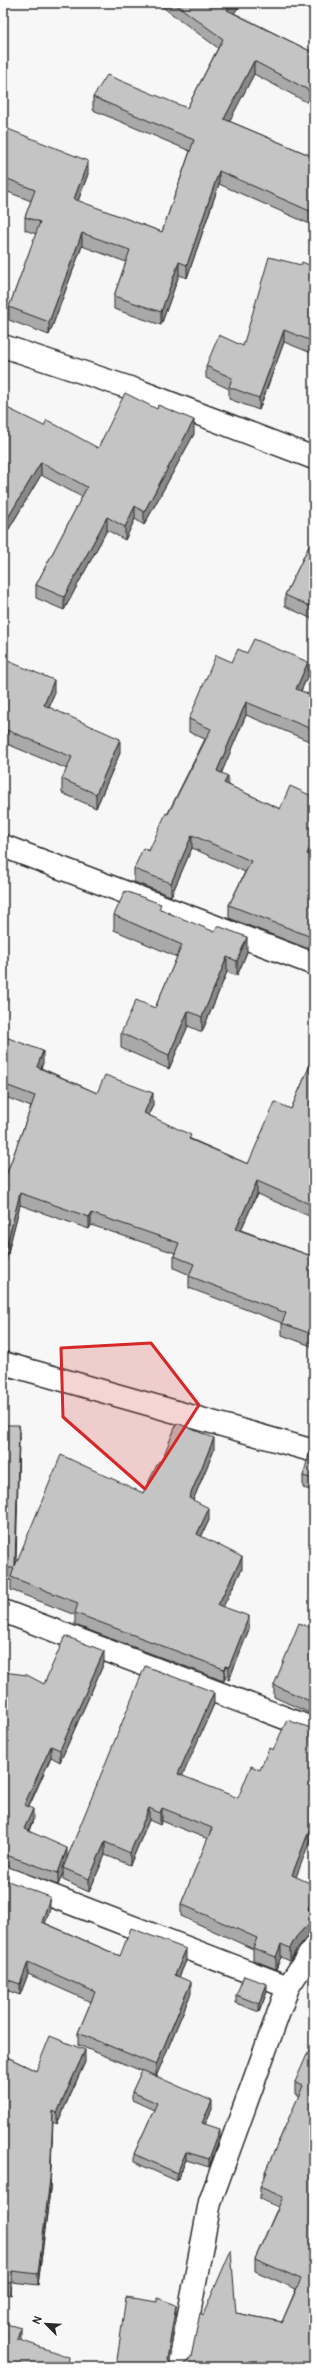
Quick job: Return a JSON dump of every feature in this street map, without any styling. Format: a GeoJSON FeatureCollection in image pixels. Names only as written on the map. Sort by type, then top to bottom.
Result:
{"type":"FeatureCollection","features":[{"type":"Feature","properties":{"kind":"street"},"geometry":{"type":"LineString","coordinates":[[3,346],[139,391],[314,458]]}},
{"type":"Feature","properties":{"kind":"street"},"geometry":{"type":"LineString","coordinates":[[3,846],[314,964]]}},
{"type":"Feature","properties":{"kind":"street"},"geometry":{"type":"LineString","coordinates":[[3,1363],[314,1452]]}},
{"type":"Feature","properties":{"kind":"street"},"geometry":{"type":"LineString","coordinates":[[3,1611],[314,1730]]}},
{"type":"Feature","properties":{"kind":"street"},"geometry":{"type":"LineString","coordinates":[[3,1877],[288,1987]]}},
{"type":"Feature","properties":{"kind":"street"},"geometry":{"type":"LineString","coordinates":[[179,2367],[210,2202],[288,1987],[314,1947]]}},
{"type":"Feature","properties":{"kind":"highlighted area"},"geometry":{"type":"Polygon","coordinates":[[[151,1343],[199,1405],[145,1489],[63,1417],[61,1348],[151,1343]]]}},
{"type":"Feature","properties":{"kind":"building"},"geometry":{"type":"Polygon","coordinates":[[[174,3],[232,3],[227,10],[314,53],[314,93],[254,61],[224,119],[314,157],[314,208],[312,212],[219,171],[187,265],[179,262],[161,312],[114,296],[130,250],[82,233],[49,322],[9,307],[40,222],[25,217],[35,190],[3,177],[3,127],[88,161],[74,199],[162,232],[194,140],[93,97],[107,75],[187,108],[223,39],[174,3]]]}},
{"type":"Feature","properties":{"kind":"building"},"geometry":{"type":"Polygon","coordinates":[[[269,257],[301,265],[302,262],[314,267],[314,342],[284,330],[259,398],[229,387],[232,378],[206,366],[219,335],[243,346],[269,257]]]}},
{"type":"Feature","properties":{"kind":"building"},"geometry":{"type":"Polygon","coordinates":[[[125,393],[157,409],[158,405],[194,420],[144,512],[135,506],[125,527],[107,517],[64,597],[36,585],[87,487],[41,462],[3,526],[3,406],[44,426],[47,420],[98,448],[125,393]]]}},
{"type":"Feature","properties":{"kind":"building"},"geometry":{"type":"Polygon","coordinates":[[[314,536],[314,608],[285,595],[314,536]]]}},
{"type":"Feature","properties":{"kind":"building"},"geometry":{"type":"Polygon","coordinates":[[[254,639],[308,662],[296,689],[314,696],[314,730],[246,702],[217,771],[228,776],[224,783],[280,809],[290,786],[314,797],[314,839],[307,854],[314,857],[314,938],[229,905],[251,861],[192,835],[171,883],[134,869],[143,848],[149,851],[166,813],[168,814],[211,729],[189,719],[216,655],[232,662],[238,649],[247,653],[254,639]]]}},
{"type":"Feature","properties":{"kind":"building"},"geometry":{"type":"Polygon","coordinates":[[[3,659],[54,680],[44,705],[120,739],[96,794],[62,779],[72,757],[7,730],[3,739],[3,659]]]}},
{"type":"Feature","properties":{"kind":"building"},"geometry":{"type":"Polygon","coordinates":[[[125,891],[161,904],[159,909],[215,932],[218,926],[247,937],[237,961],[227,957],[202,1017],[188,1011],[169,1055],[121,1033],[136,1000],[155,1008],[182,945],[114,915],[125,891]]]}},
{"type":"Feature","properties":{"kind":"building"},"geometry":{"type":"Polygon","coordinates":[[[3,1036],[43,1051],[37,1067],[97,1093],[105,1075],[153,1093],[144,1113],[191,1135],[189,1139],[248,1164],[275,1102],[291,1109],[314,1056],[314,1206],[257,1181],[236,1229],[314,1257],[314,1283],[309,1295],[314,1297],[314,1335],[282,1323],[286,1313],[189,1276],[194,1264],[174,1256],[179,1243],[91,1213],[89,1217],[20,1193],[5,1252],[3,1251],[3,1171],[7,1173],[35,1096],[3,1084],[3,1036]]]}},
{"type":"Feature","properties":{"kind":"building"},"geometry":{"type":"Polygon","coordinates":[[[177,1423],[214,1438],[189,1498],[209,1508],[197,1534],[242,1557],[218,1605],[249,1616],[229,1667],[225,1666],[224,1669],[75,1613],[78,1603],[11,1577],[14,1568],[3,1568],[3,1425],[19,1425],[15,1566],[61,1455],[143,1493],[159,1461],[161,1462],[177,1423]]]}},
{"type":"Feature","properties":{"kind":"building"},"geometry":{"type":"Polygon","coordinates":[[[310,1451],[314,1452],[314,1479],[303,1476],[310,1451]]]}},
{"type":"Feature","properties":{"kind":"building"},"geometry":{"type":"Polygon","coordinates":[[[299,1623],[314,1629],[314,1703],[274,1685],[299,1623]]]}},
{"type":"Feature","properties":{"kind":"building"},"geometry":{"type":"Polygon","coordinates":[[[65,1636],[104,1651],[60,1750],[51,1746],[24,1805],[33,1809],[24,1829],[67,1848],[58,1873],[3,1854],[3,1672],[27,1675],[44,1684],[65,1636]]]}},
{"type":"Feature","properties":{"kind":"building"},"geometry":{"type":"Polygon","coordinates":[[[145,1666],[214,1692],[178,1774],[238,1798],[251,1766],[260,1770],[269,1748],[273,1750],[287,1720],[314,1729],[314,1818],[292,1875],[314,1885],[314,1895],[308,1909],[314,1912],[314,1923],[308,1924],[296,1937],[290,1948],[281,1944],[276,1957],[253,1948],[257,1938],[181,1904],[212,1828],[162,1808],[160,1813],[149,1808],[130,1853],[105,1842],[89,1879],[63,1868],[145,1666]]]}},
{"type":"Feature","properties":{"kind":"building"},"geometry":{"type":"Polygon","coordinates":[[[3,1879],[50,1897],[42,1922],[120,1956],[131,1928],[186,1949],[175,1975],[191,1982],[156,2065],[78,2033],[95,1992],[28,1962],[20,1984],[3,1978],[3,1879]]]}},
{"type":"Feature","properties":{"kind":"building"},"geometry":{"type":"Polygon","coordinates":[[[244,1976],[267,1984],[259,2004],[236,1995],[244,1976]]]}},
{"type":"Feature","properties":{"kind":"building"},"geometry":{"type":"Polygon","coordinates":[[[50,2036],[85,2050],[57,2113],[53,2111],[50,2179],[38,2274],[12,2271],[11,2283],[3,2282],[3,2055],[36,2071],[50,2036]]]}},
{"type":"Feature","properties":{"kind":"building"},"geometry":{"type":"Polygon","coordinates":[[[309,2050],[314,2052],[314,2367],[183,2367],[191,2357],[200,2313],[203,2315],[231,2250],[236,2313],[282,2322],[301,2279],[255,2259],[283,2197],[260,2187],[267,2172],[265,2172],[303,2086],[295,2082],[309,2050]]]}},
{"type":"Feature","properties":{"kind":"building"},"geometry":{"type":"Polygon","coordinates":[[[142,2070],[212,2101],[202,2123],[220,2129],[209,2159],[186,2152],[177,2173],[134,2154],[157,2103],[132,2092],[142,2070]]]}},
{"type":"Feature","properties":{"kind":"building"},"geometry":{"type":"Polygon","coordinates":[[[126,2297],[158,2302],[158,2298],[176,2305],[167,2359],[171,2365],[177,2367],[116,2367],[126,2297]]]}},
{"type":"Feature","properties":{"kind":"building"},"geometry":{"type":"Polygon","coordinates":[[[3,2323],[21,2328],[17,2339],[69,2357],[68,2367],[3,2367],[3,2323]]]}}]}
